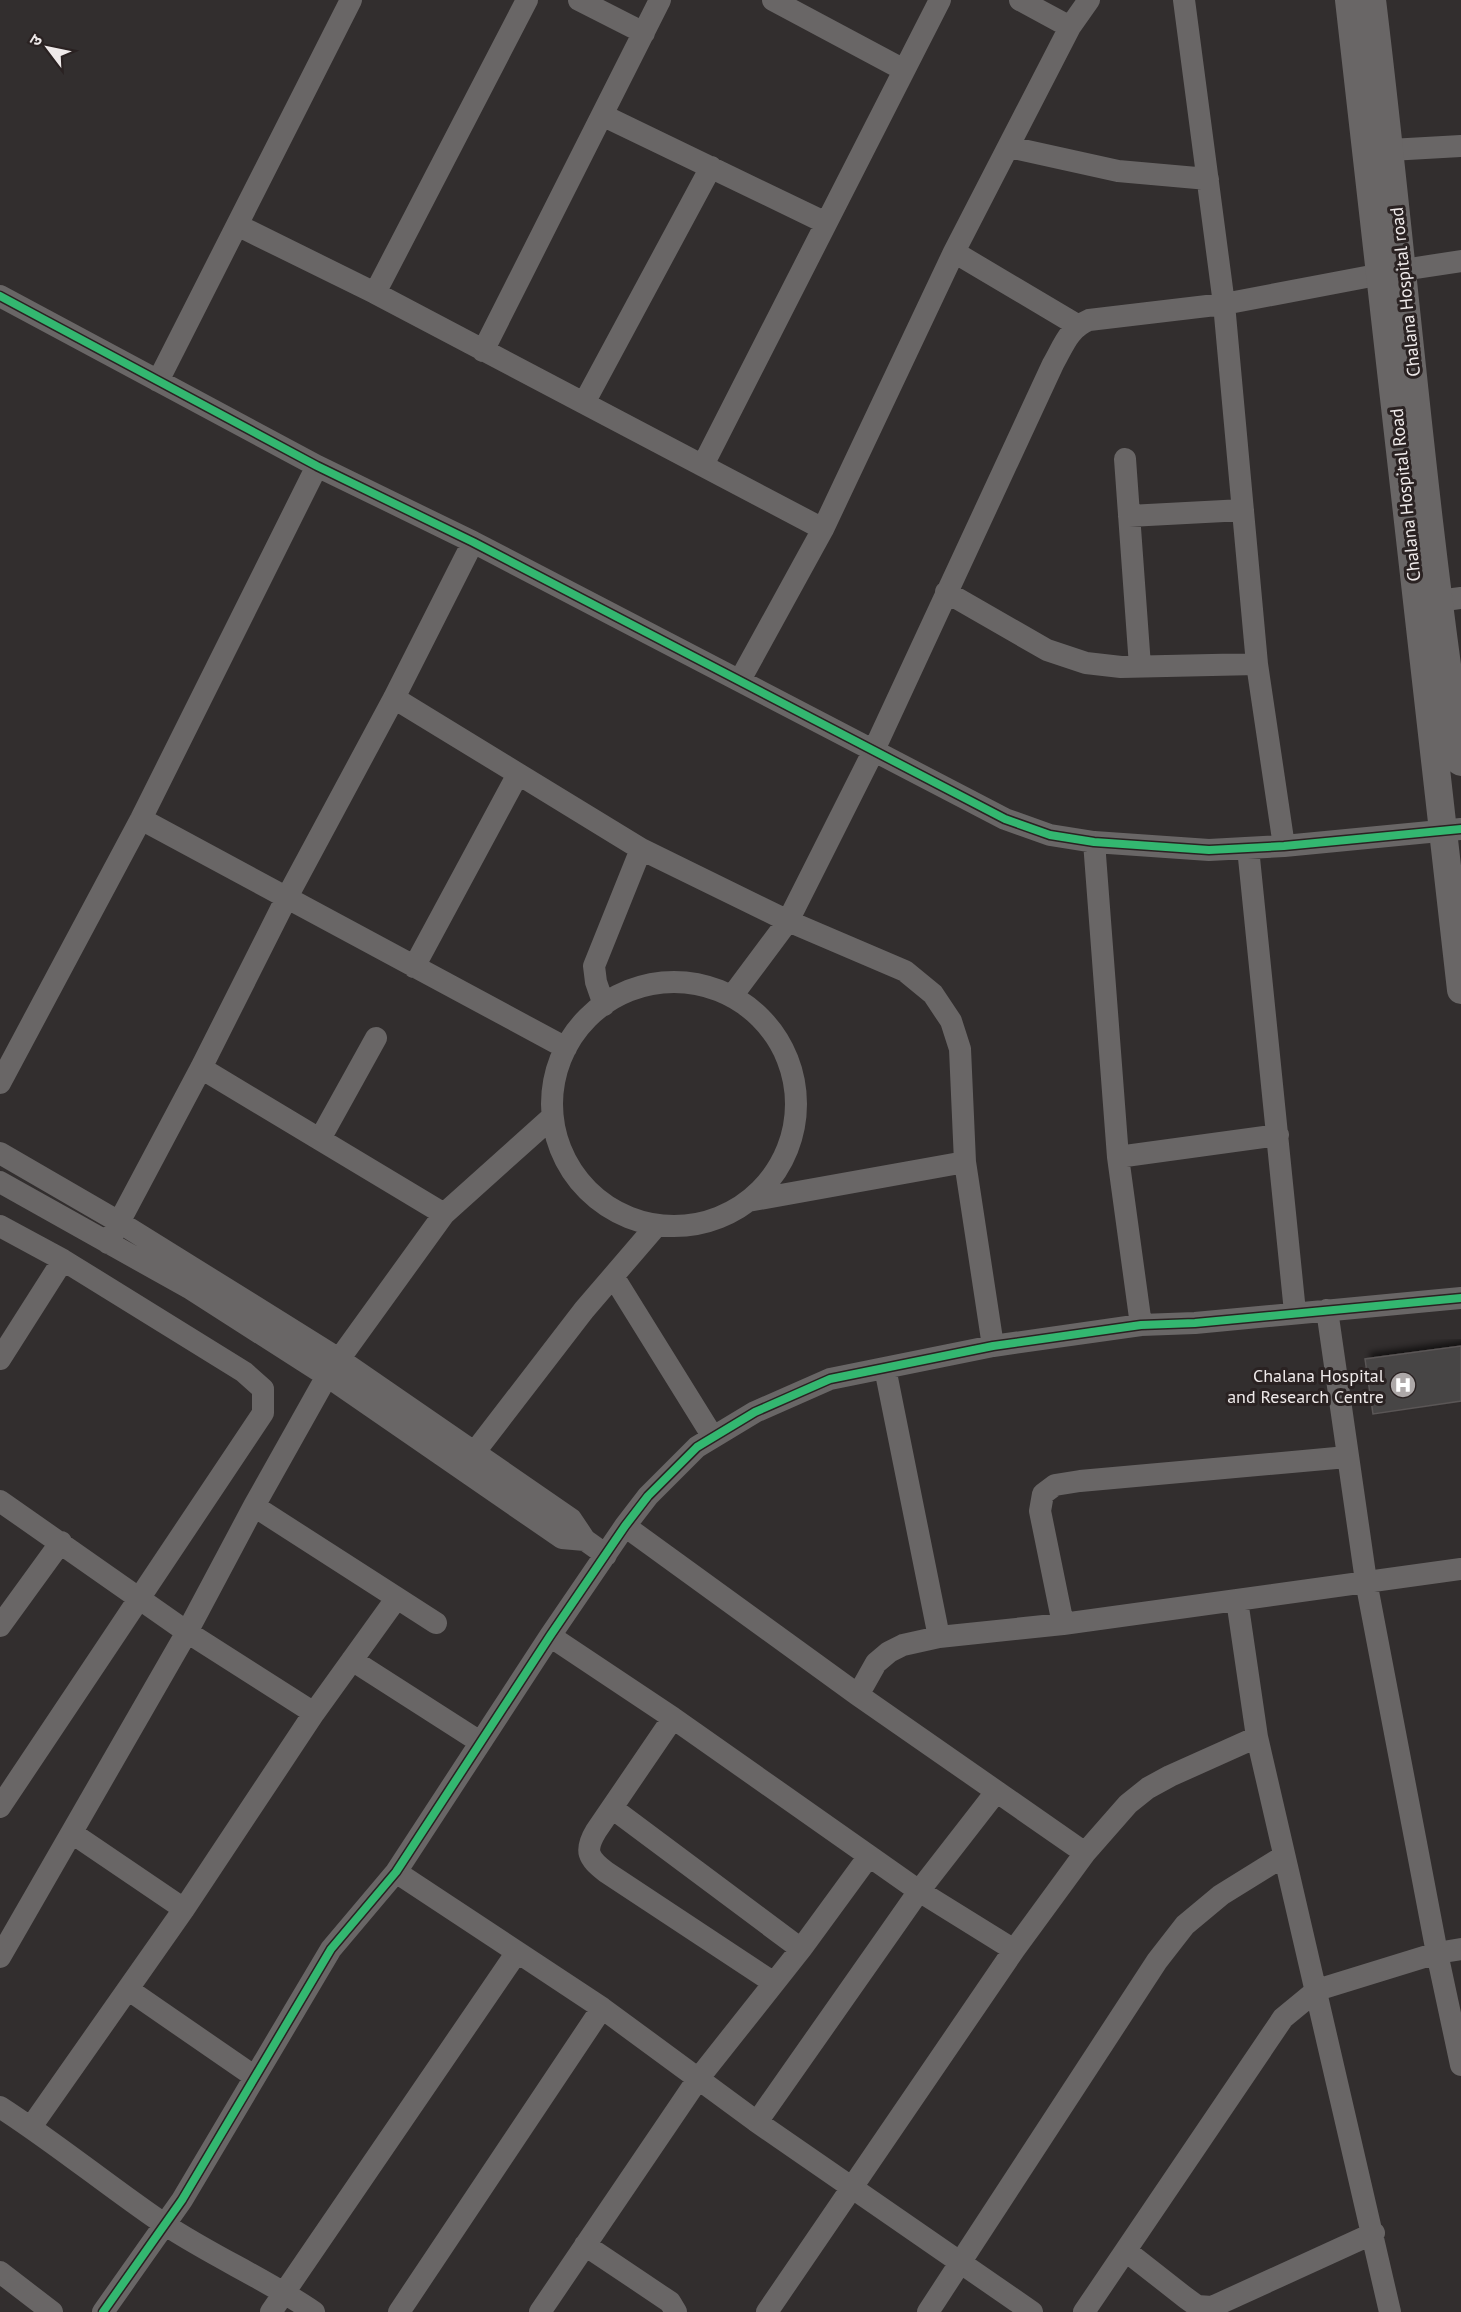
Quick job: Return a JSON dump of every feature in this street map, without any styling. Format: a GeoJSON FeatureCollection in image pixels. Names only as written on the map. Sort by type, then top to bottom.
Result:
{"type":"FeatureCollection","features":[{"type":"Feature","properties":{"kind":"street"},"geometry":{"type":"LineString","coordinates":[[158,381],[351,0]]}},
{"type":"Feature","properties":{"kind":"street"},"geometry":{"type":"LineString","coordinates":[[375,293],[527,0]]}},
{"type":"Feature","properties":{"kind":"street"},"geometry":{"type":"LineString","coordinates":[[579,0],[644,33]]}},
{"type":"Feature","properties":{"kind":"street"},"geometry":{"type":"LineString","coordinates":[[483,351],[660,0]]}},
{"type":"Feature","properties":{"kind":"street"},"geometry":{"type":"LineString","coordinates":[[773,0],[904,70]]}},
{"type":"Feature","properties":{"kind":"street"},"geometry":{"type":"LineString","coordinates":[[703,465],[940,0]]}},
{"type":"Feature","properties":{"kind":"street"},"geometry":{"type":"LineString","coordinates":[[1020,0],[1070,27]]}},
{"type":"Feature","properties":{"kind":"street"},"geometry":{"type":"LineString","coordinates":[[740,680],[823,529],[954,252],[1070,27],[1089,0]]}},
{"type":"Feature","properties":{"kind":"street"},"geometry":{"type":"LineString","coordinates":[[1184,0],[1224,304],[1257,664],[1284,846]]}},
{"type":"Feature","properties":{"kind":"street","name":"Chalana Hospital Road"},"geometry":{"type":"LineString","coordinates":[[1349,0],[1392,272],[1452,830],[1461,990]]}},
{"type":"Feature","properties":{"kind":"street","name":"Chalana Hospital road"},"geometry":{"type":"LineString","coordinates":[[1372,0],[1390,150],[1392,272],[1450,599],[1461,762]]}},
{"type":"Feature","properties":{"kind":"street"},"geometry":{"type":"LineString","coordinates":[[602,116],[826,223]]}},
{"type":"Feature","properties":{"kind":"street"},"geometry":{"type":"LineString","coordinates":[[1390,150],[1461,146]]}},
{"type":"Feature","properties":{"kind":"street"},"geometry":{"type":"LineString","coordinates":[[1008,147],[1118,171],[1208,179]]}},
{"type":"Feature","properties":{"kind":"street"},"geometry":{"type":"LineString","coordinates":[[584,403],[711,167]]}},
{"type":"Feature","properties":{"kind":"street"},"geometry":{"type":"LineString","coordinates":[[237,225],[375,293],[823,529]]}},
{"type":"Feature","properties":{"kind":"street"},"geometry":{"type":"LineString","coordinates":[[954,252],[1077,325]]}},
{"type":"Feature","properties":{"kind":"street"},"geometry":{"type":"LineString","coordinates":[[732,996],[788,921],[873,752],[1053,364],[1068,336],[1077,325],[1089,320],[1224,304],[1461,261]]}},
{"type":"Feature","properties":{"kind":"street"},"geometry":{"type":"LineString","coordinates":[[0,296],[317,465],[473,542],[1005,819],[1050,834],[1094,842],[1209,850],[1284,846],[1452,830]]}},
{"type":"Feature","properties":{"kind":"street"},"geometry":{"type":"LineString","coordinates":[[1125,459],[1140,666]]}},
{"type":"Feature","properties":{"kind":"street"},"geometry":{"type":"LineString","coordinates":[[0,1083],[141,819],[317,465]]}},
{"type":"Feature","properties":{"kind":"street"},"geometry":{"type":"LineString","coordinates":[[1130,516],[1243,510]]}},
{"type":"Feature","properties":{"kind":"street"},"geometry":{"type":"LineString","coordinates":[[108,1243],[201,1068],[286,899],[394,698],[473,542]]}},
{"type":"Feature","properties":{"kind":"street"},"geometry":{"type":"LineString","coordinates":[[946,592],[1047,650],[1086,663],[1140,666],[1257,664]]}},
{"type":"Feature","properties":{"kind":"street"},"geometry":{"type":"LineString","coordinates":[[394,698],[641,849],[788,921],[905,971],[933,993],[951,1021],[960,1049],[965,1162],[993,1346]]}},
{"type":"Feature","properties":{"kind":"street"},"geometry":{"type":"LineString","coordinates":[[414,967],[518,774]]}},
{"type":"Feature","properties":{"kind":"street"},"geometry":{"type":"LineString","coordinates":[[141,819],[566,1048]]}},
{"type":"Feature","properties":{"kind":"street"},"geometry":{"type":"LineString","coordinates":[[1094,842],[1118,1157],[1142,1325]]}},
{"type":"Feature","properties":{"kind":"street"},"geometry":{"type":"LineString","coordinates":[[1248,848],[1295,1312]]}},
{"type":"Feature","properties":{"kind":"street"},"geometry":{"type":"LineString","coordinates":[[604,1005],[596,982],[594,966],[641,849]]}},
{"type":"Feature","properties":{"kind":"street"},"geometry":{"type":"LineString","coordinates":[[677,982],[696,984],[732,996],[761,1018],[773,1032],[790,1066],[795,1093],[795,1121],[784,1156],[763,1188],[748,1201],[732,1211],[696,1224],[657,1225],[638,1221],[604,1204],[589,1191],[566,1160],[551,1118],[558,1066],[576,1032],[604,1005],[638,987],[677,982]]}},
{"type":"Feature","properties":{"kind":"street"},"geometry":{"type":"LineString","coordinates":[[320,1139],[376,1038]]}},
{"type":"Feature","properties":{"kind":"street"},"geometry":{"type":"LineString","coordinates":[[201,1068],[444,1214]]}},
{"type":"Feature","properties":{"kind":"street"},"geometry":{"type":"LineString","coordinates":[[0,1957],[187,1632],[254,1506],[333,1367],[444,1214],[551,1118]]}},
{"type":"Feature","properties":{"kind":"street"},"geometry":{"type":"LineString","coordinates":[[1118,1157],[1278,1135]]}},
{"type":"Feature","properties":{"kind":"street"},"geometry":{"type":"LineString","coordinates":[[0,1153],[119,1222],[468,1461],[571,1519],[585,1540],[606,1555]]}},
{"type":"Feature","properties":{"kind":"street"},"geometry":{"type":"LineString","coordinates":[[748,1201],[965,1162]]}},
{"type":"Feature","properties":{"kind":"street"},"geometry":{"type":"LineString","coordinates":[[0,1182],[333,1367]]}},
{"type":"Feature","properties":{"kind":"street"},"geometry":{"type":"LineString","coordinates":[[468,1461],[584,1310],[657,1225]]}},
{"type":"Feature","properties":{"kind":"street"},"geometry":{"type":"LineString","coordinates":[[0,1226],[63,1260],[244,1372],[263,1389],[263,1413],[141,1600],[0,1807]]}},
{"type":"Feature","properties":{"kind":"street"},"geometry":{"type":"LineString","coordinates":[[0,1359],[63,1260]]}},
{"type":"Feature","properties":{"kind":"street"},"geometry":{"type":"LineString","coordinates":[[613,1276],[713,1437]]}},
{"type":"Feature","properties":{"kind":"street"},"geometry":{"type":"LineString","coordinates":[[103,2312],[182,2200],[331,1949],[396,1872],[550,1636],[625,1526],[648,1497],[697,1447],[755,1412],[830,1379],[993,1346],[1142,1325],[1195,1323],[1461,1298]]}},
{"type":"Feature","properties":{"kind":"street"},"geometry":{"type":"LineString","coordinates":[[1327,1310],[1366,1581],[1437,1953],[1461,2065]]}},
{"type":"Feature","properties":{"kind":"street"},"geometry":{"type":"LineString","coordinates":[[885,1368],[939,1637]]}},
{"type":"Feature","properties":{"kind":"street"},"geometry":{"type":"LineString","coordinates":[[1063,1624],[1040,1511],[1043,1494],[1055,1485],[1347,1456]]}},
{"type":"Feature","properties":{"kind":"street"},"geometry":{"type":"LineString","coordinates":[[0,1501],[187,1632],[314,1713]]}},
{"type":"Feature","properties":{"kind":"street"},"geometry":{"type":"LineString","coordinates":[[254,1506],[436,1623]]}},
{"type":"Feature","properties":{"kind":"street"},"geometry":{"type":"LineString","coordinates":[[625,1526],[858,1695],[1085,1853]]}},
{"type":"Feature","properties":{"kind":"street"},"geometry":{"type":"LineString","coordinates":[[0,1626],[61,1542]]}},
{"type":"Feature","properties":{"kind":"street"},"geometry":{"type":"LineString","coordinates":[[858,1695],[876,1664],[889,1652],[903,1645],[939,1637],[1063,1624],[1461,1569]]}},
{"type":"Feature","properties":{"kind":"street"},"geometry":{"type":"LineString","coordinates":[[32,2127],[129,1990],[314,1713],[396,1599]]}},
{"type":"Feature","properties":{"kind":"street"},"geometry":{"type":"LineString","coordinates":[[1237,1600],[1257,1737],[1374,2234],[1390,2312]]}},
{"type":"Feature","properties":{"kind":"street"},"geometry":{"type":"LineString","coordinates":[[550,1636],[673,1718],[919,1891],[1014,1950]]}},
{"type":"Feature","properties":{"kind":"street"},"geometry":{"type":"LineString","coordinates":[[352,1660],[480,1742]]}},
{"type":"Feature","properties":{"kind":"street"},"geometry":{"type":"LineString","coordinates":[[673,1718],[589,1844],[590,1855],[594,1863],[774,1983]]}},
{"type":"Feature","properties":{"kind":"street"},"geometry":{"type":"LineString","coordinates":[[767,2312],[1014,1950],[1085,1853],[1128,1804],[1148,1788],[1257,1737]]}},
{"type":"Feature","properties":{"kind":"street"},"geometry":{"type":"LineString","coordinates":[[757,2122],[919,1891],[996,1792]]}},
{"type":"Feature","properties":{"kind":"street"},"geometry":{"type":"LineString","coordinates":[[612,1808],[801,1949]]}},
{"type":"Feature","properties":{"kind":"street"},"geometry":{"type":"LineString","coordinates":[[72,1833],[184,1908]]}},
{"type":"Feature","properties":{"kind":"street"},"geometry":{"type":"LineString","coordinates":[[540,2312],[698,2079],[801,1949],[869,1856]]}},
{"type":"Feature","properties":{"kind":"street"},"geometry":{"type":"LineString","coordinates":[[928,2312],[1157,1960],[1185,1925],[1221,1895],[1284,1856]]}},
{"type":"Feature","properties":{"kind":"street"},"geometry":{"type":"LineString","coordinates":[[396,1872],[602,2008],[757,2122],[1032,2312]]}},
{"type":"Feature","properties":{"kind":"street"},"geometry":{"type":"LineString","coordinates":[[1084,2312],[1283,2018],[1317,1990],[1437,1953],[1461,1949]]}},
{"type":"Feature","properties":{"kind":"street"},"geometry":{"type":"LineString","coordinates":[[271,2312],[517,1952]]}},
{"type":"Feature","properties":{"kind":"street"},"geometry":{"type":"LineString","coordinates":[[129,1990],[255,2078]]}},
{"type":"Feature","properties":{"kind":"street"},"geometry":{"type":"LineString","coordinates":[[399,2312],[602,2008]]}},
{"type":"Feature","properties":{"kind":"street"},"geometry":{"type":"LineString","coordinates":[[0,2107],[32,2127],[165,2224],[285,2292],[314,2312]]}},
{"type":"Feature","properties":{"kind":"street"},"geometry":{"type":"LineString","coordinates":[[1126,2251],[1197,2306],[1212,2307],[1374,2234]]}},
{"type":"Feature","properties":{"kind":"street"},"geometry":{"type":"LineString","coordinates":[[585,2245],[670,2302],[676,2312]]}},
{"type":"Feature","properties":{"kind":"street"},"geometry":{"type":"LineString","coordinates":[[0,2272],[52,2312]]}},
{"type":"Feature","properties":{"kind":"building"},"geometry":{"type":"Polygon","coordinates":[[[1461,1346],[1461,1401],[1373,1414],[1365,1359],[1461,1346]]]}},
{"type":"Feature","properties":{"kind":"cycle path"},"geometry":{"type":"LineString","coordinates":[[0,296],[317,466],[473,542],[1005,819],[1050,835],[1094,842],[1209,850],[1284,846],[1461,829]]}},
{"type":"Feature","properties":{"kind":"cycle path"},"geometry":{"type":"LineString","coordinates":[[103,2312],[182,2200],[331,1949],[396,1872],[550,1636],[625,1526],[648,1496],[697,1447],[755,1412],[830,1379],[993,1346],[1141,1325],[1195,1323],[1461,1298]]}},
{"type":"Feature","properties":{"kind":"place","name":"Chalana Hospital and Research Centre"},"geometry":{"type":"Point","coordinates":[1403,1385]}}]}
